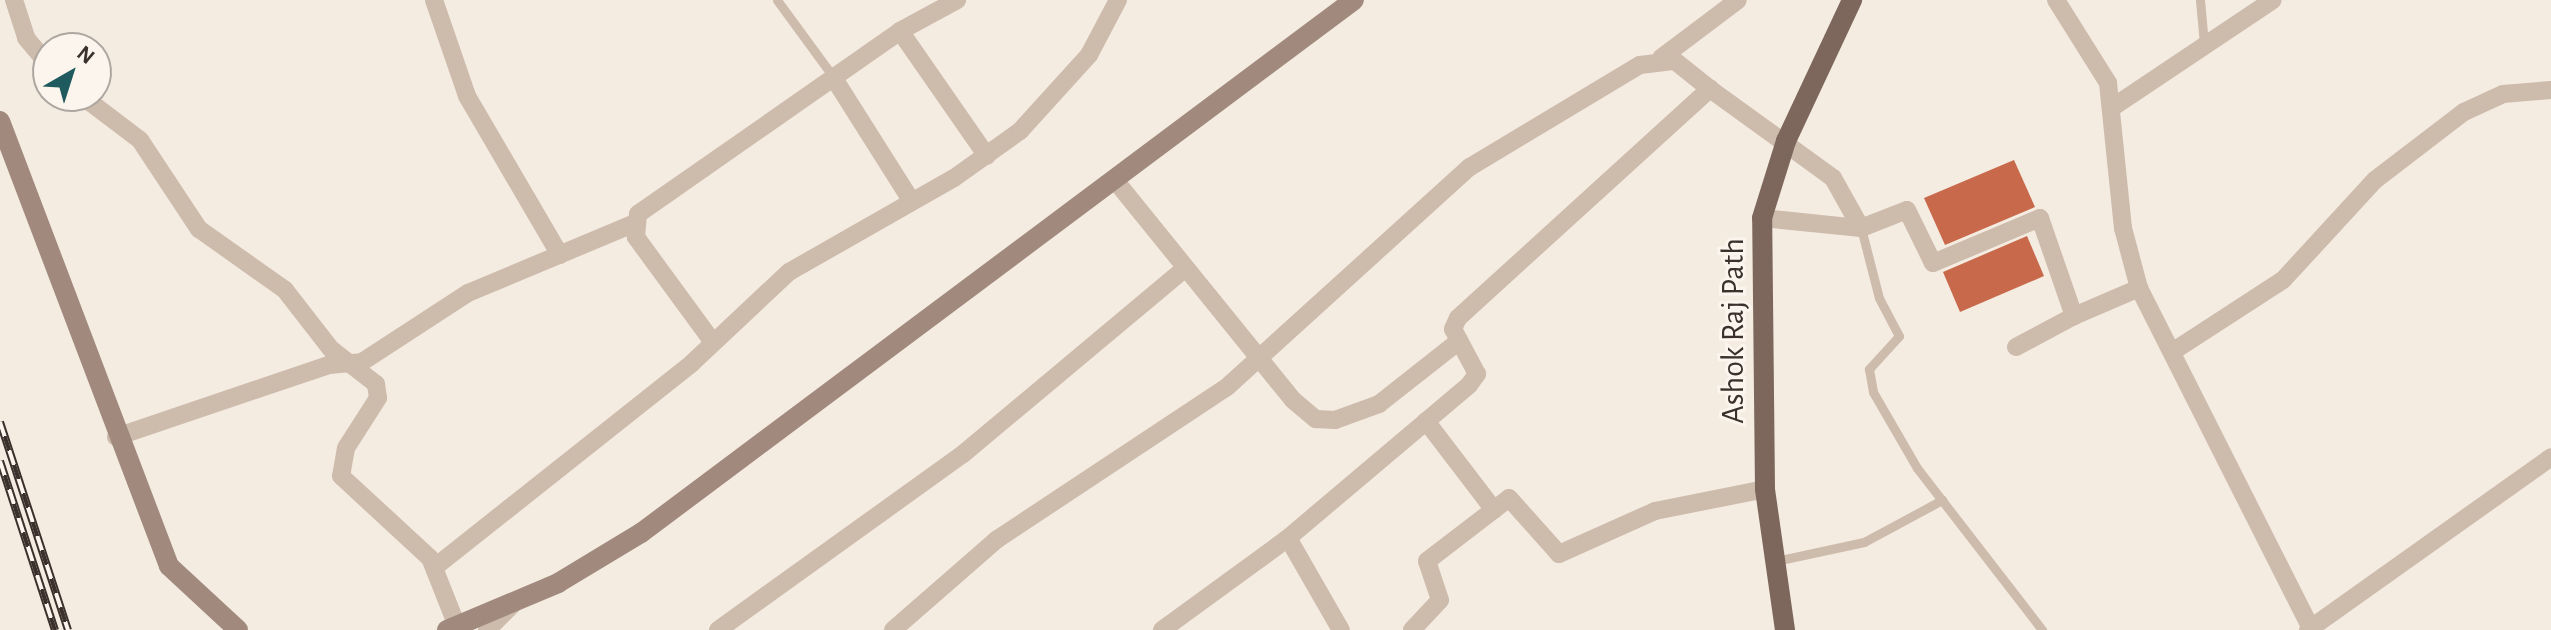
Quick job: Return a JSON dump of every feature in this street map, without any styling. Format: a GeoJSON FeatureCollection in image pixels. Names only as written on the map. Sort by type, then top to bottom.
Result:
{"type":"FeatureCollection","features":[{"type":"Feature","properties":{"kind":"main road"},"geometry":{"type":"LineString","coordinates":[[452,628],[516,601],[641,533],[1354,0]]}},
{"type":"Feature","properties":{"kind":"main road","name":"Ashok Raj Path"},"geometry":{"type":"LineString","coordinates":[[1785,630],[1765,489],[1762,218],[1786,141],[1852,0]]}},
{"type":"Feature","properties":{"kind":"main road"},"geometry":{"type":"LineString","coordinates":[[0,121],[116,437],[169,566],[238,630]]}},
{"type":"Feature","properties":{"kind":"street"},"geometry":{"type":"LineString","coordinates":[[14,0],[26,38],[32,45]]}},
{"type":"Feature","properties":{"kind":"street"},"geometry":{"type":"LineString","coordinates":[[434,0],[467,96],[560,255]]}},
{"type":"Feature","properties":{"kind":"street"},"geometry":{"type":"LineString","coordinates":[[116,437],[378,355],[456,299],[633,224],[645,207],[835,80],[900,31],[957,0]]}},
{"type":"Feature","properties":{"kind":"street"},"geometry":{"type":"LineString","coordinates":[[435,567],[712,341],[789,272],[987,156],[1075,73],[1109,26],[1118,0]]}},
{"type":"Feature","properties":{"kind":"street"},"geometry":{"type":"LineString","coordinates":[[893,630],[996,540],[1169,430],[1259,358],[1452,180],[1585,92],[1661,58],[1738,0]]}},
{"type":"Feature","properties":{"kind":"street"},"geometry":{"type":"LineString","coordinates":[[2056,0],[2108,83],[2113,107],[2123,228],[2139,288],[2310,629],[2551,457]]}},
{"type":"Feature","properties":{"kind":"street"},"geometry":{"type":"LineString","coordinates":[[2113,107],[2273,0]]}},
{"type":"Feature","properties":{"kind":"street"},"geometry":{"type":"LineString","coordinates":[[900,31],[987,156]]}},
{"type":"Feature","properties":{"kind":"street"},"geometry":{"type":"LineString","coordinates":[[1661,58],[1786,141],[1845,191],[1861,228]]}},
{"type":"Feature","properties":{"kind":"street"},"geometry":{"type":"LineString","coordinates":[[835,80],[911,200]]}},
{"type":"Feature","properties":{"kind":"street"},"geometry":{"type":"LineString","coordinates":[[1162,630],[1288,538],[1477,374],[1459,341],[1458,318],[1710,89]]}},
{"type":"Feature","properties":{"kind":"street"},"geometry":{"type":"LineString","coordinates":[[2172,352],[2283,280],[2375,180],[2464,112],[2503,94],[2551,90]]}},
{"type":"Feature","properties":{"kind":"street"},"geometry":{"type":"LineString","coordinates":[[103,112],[140,140],[199,229],[285,290],[348,364],[379,390],[346,448],[345,485],[395,521],[435,567],[452,628]]}},
{"type":"Feature","properties":{"kind":"street"},"geometry":{"type":"LineString","coordinates":[[1114,179],[1184,269],[1305,412],[1326,421],[1379,404],[1459,341]]}},
{"type":"Feature","properties":{"kind":"street"},"geometry":{"type":"LineString","coordinates":[[1762,218],[1861,228],[1907,210],[1933,263],[2040,218],[2074,316]]}},
{"type":"Feature","properties":{"kind":"street"},"geometry":{"type":"LineString","coordinates":[[633,224],[712,341]]}},
{"type":"Feature","properties":{"kind":"street"},"geometry":{"type":"LineString","coordinates":[[718,630],[963,454],[1184,269]]}},
{"type":"Feature","properties":{"kind":"street"},"geometry":{"type":"LineString","coordinates":[[2016,347],[2074,316],[2139,288]]}},
{"type":"Feature","properties":{"kind":"street"},"geometry":{"type":"LineString","coordinates":[[1426,421],[1494,510]]}},
{"type":"Feature","properties":{"kind":"street"},"geometry":{"type":"LineString","coordinates":[[1412,630],[1440,600],[1427,561],[1509,498],[1559,554],[1655,511],[1765,489]]}},
{"type":"Feature","properties":{"kind":"street"},"geometry":{"type":"LineString","coordinates":[[1288,538],[1341,630]]}},
{"type":"Feature","properties":{"kind":"street"},"geometry":{"type":"LineString","coordinates":[[487,630],[516,601]]}},
{"type":"Feature","properties":{"kind":"lane"},"geometry":{"type":"LineString","coordinates":[[777,0],[835,80]]}},
{"type":"Feature","properties":{"kind":"lane"},"geometry":{"type":"LineString","coordinates":[[2200,0],[2204,45]]}},
{"type":"Feature","properties":{"kind":"lane"},"geometry":{"type":"LineString","coordinates":[[1861,228],[1879,298],[1899,336],[1869,369],[1869,379],[1900,443],[2042,630]]}},
{"type":"Feature","properties":{"kind":"lane"},"geometry":{"type":"LineString","coordinates":[[1776,561],[1864,542],[1942,500]]}},
{"type":"Feature","properties":{"kind":"building"},"geometry":{"type":"Polygon","coordinates":[[[2014,160],[2035,207],[1945,245],[1924,198],[2014,160]]]}},
{"type":"Feature","properties":{"kind":"building"},"geometry":{"type":"Polygon","coordinates":[[[2027,236],[2044,276],[1960,312],[1943,272],[2027,236]]]}},
{"type":"Feature","properties":{"kind":"railway"},"geometry":{"type":"LineString","coordinates":[[0,422],[68,630]]}},
{"type":"Feature","properties":{"kind":"railway"},"geometry":{"type":"LineString","coordinates":[[0,461],[55,630]]}}]}
